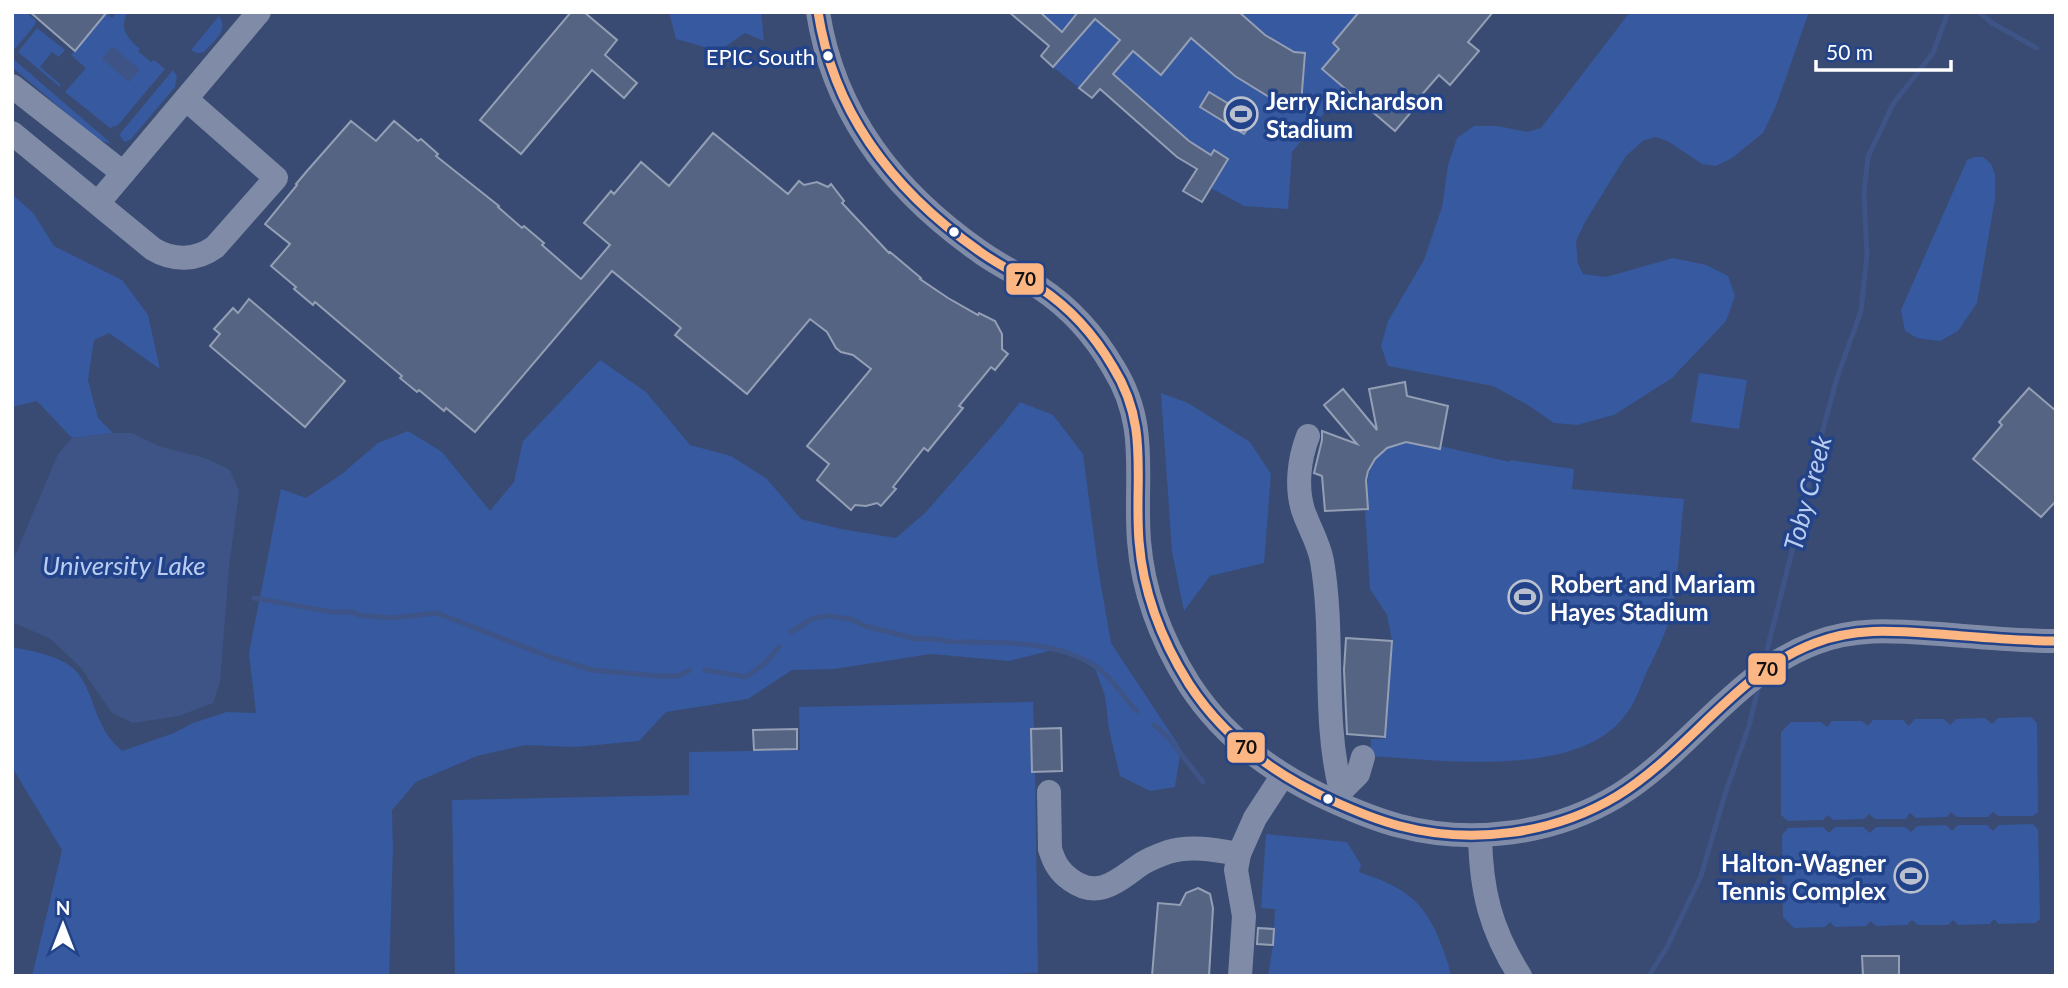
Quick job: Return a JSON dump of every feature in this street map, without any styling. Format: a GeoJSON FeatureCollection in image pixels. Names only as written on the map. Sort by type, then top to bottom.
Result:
{"type":"FeatureCollection","features":[{"type":"Feature","properties":{"kind":"street"},"geometry":{"type":"LineString","coordinates":[[97,203],[259,12]]}},
{"type":"Feature","properties":{"kind":"street"},"geometry":{"type":"LineString","coordinates":[[818,12],[828,57],[843,96],[854,120],[881,162],[917,200],[954,232],[983,254],[1056,300],[1074,316],[1111,362],[1128,395],[1136,424],[1141,556],[1149,597],[1165,640],[1184,675],[1212,715],[1255,756],[1283,775],[1339,797],[1389,823],[1417,830],[1480,835],[1516,832],[1545,826],[1616,797],[1651,772],[1765,670],[1797,650],[1823,640],[1854,632],[1885,630],[2056,641]]}},
{"type":"Feature","properties":{"kind":"street"},"geometry":{"type":"LineString","coordinates":[[12,86],[123,173]]}},
{"type":"Feature","properties":{"kind":"street"},"geometry":{"type":"LineString","coordinates":[[12,133],[153,250],[176,258],[193,258],[207,253],[228,235],[276,178],[186,99]]}},
{"type":"Feature","properties":{"kind":"street"},"geometry":{"type":"LineString","coordinates":[[1307,436],[1301,456],[1301,499],[1322,559],[1339,797]]}},
{"type":"Feature","properties":{"kind":"street"},"geometry":{"type":"LineString","coordinates":[[1339,797],[1358,774],[1363,757]]}},
{"type":"Feature","properties":{"kind":"street"},"geometry":{"type":"LineString","coordinates":[[1240,976],[1244,916],[1236,870],[1239,854],[1255,818],[1283,775]]}},
{"type":"Feature","properties":{"kind":"street"},"geometry":{"type":"LineString","coordinates":[[1049,792],[1052,856],[1060,871],[1083,886],[1099,888],[1115,883],[1145,862],[1171,851],[1208,849],[1239,854]]}},
{"type":"Feature","properties":{"kind":"street"},"geometry":{"type":"LineString","coordinates":[[1480,835],[1486,902],[1520,976]]}},
{"type":"Feature","properties":{"kind":"shaded area"},"geometry":{"type":"Polygon","coordinates":[[[14,12],[26,12],[36,21],[15,49],[12,47],[14,12]]]}},
{"type":"Feature","properties":{"kind":"shaded area"},"geometry":{"type":"Polygon","coordinates":[[[117,12],[128,12],[124,28],[128,37],[140,49],[138,51],[165,69],[118,125],[110,128],[65,92],[86,68],[71,55],[107,13],[112,18],[117,12]]]}},
{"type":"Feature","properties":{"kind":"shaded area"},"geometry":{"type":"Polygon","coordinates":[[[669,12],[761,12],[764,41],[745,33],[719,51],[676,39],[669,12]]]}},
{"type":"Feature","properties":{"kind":"shaded area","name":"Jerry Richardson Stadium"},"geometry":{"type":"Polygon","coordinates":[[[1040,12],[1394,12],[1364,65],[1292,152],[1288,209],[1244,206],[1211,188],[1228,159],[1214,151],[1211,155],[1189,141],[1113,74],[1104,59],[1079,88],[1053,67],[1062,32],[1040,12]]]}},
{"type":"Feature","properties":{"kind":"shaded area"},"geometry":{"type":"Polygon","coordinates":[[[1630,12],[1809,12],[1776,106],[1763,133],[1732,158],[1716,166],[1702,164],[1669,142],[1656,137],[1644,140],[1626,156],[1576,241],[1578,264],[1583,274],[1606,277],[1673,258],[1706,265],[1728,276],[1735,296],[1726,321],[1672,378],[1614,415],[1577,425],[1554,423],[1493,386],[1388,366],[1381,346],[1388,321],[1424,260],[1442,207],[1448,165],[1457,138],[1474,126],[1498,126],[1527,132],[1541,128],[1630,12]]]}},
{"type":"Feature","properties":{"kind":"shaded area"},"geometry":{"type":"Polygon","coordinates":[[[219,16],[222,26],[216,39],[204,52],[191,50],[219,16]]]}},
{"type":"Feature","properties":{"kind":"shaded area"},"geometry":{"type":"Polygon","coordinates":[[[37,28],[65,50],[59,57],[52,52],[40,67],[61,85],[60,87],[18,52],[37,28]]]}},
{"type":"Feature","properties":{"kind":"shaded area"},"geometry":{"type":"Polygon","coordinates":[[[12,58],[112,144],[97,139],[12,67],[12,58]]]}},
{"type":"Feature","properties":{"kind":"shaded area"},"geometry":{"type":"Polygon","coordinates":[[[173,70],[177,76],[175,87],[131,139],[125,142],[119,135],[173,70]]]}},
{"type":"Feature","properties":{"kind":"shaded area"},"geometry":{"type":"Polygon","coordinates":[[[1983,157],[1991,164],[1995,174],[1995,199],[1977,303],[1958,331],[1940,341],[1917,338],[1905,331],[1901,310],[1967,160],[1983,157]]]}},
{"type":"Feature","properties":{"kind":"shaded area"},"geometry":{"type":"Polygon","coordinates":[[[12,194],[34,214],[54,246],[122,280],[148,315],[160,369],[109,333],[94,340],[88,380],[98,418],[113,433],[72,438],[37,401],[12,407],[12,194]]]}},
{"type":"Feature","properties":{"kind":"shaded area"},"geometry":{"type":"Polygon","coordinates":[[[600,360],[646,392],[690,445],[731,456],[767,479],[801,519],[896,538],[925,513],[1020,402],[1053,415],[1083,454],[1111,643],[1181,749],[1175,787],[1150,791],[1120,776],[1109,730],[1105,696],[1093,663],[1061,648],[1009,661],[931,654],[834,669],[792,670],[748,699],[666,712],[639,741],[575,747],[525,745],[477,756],[416,782],[392,810],[389,976],[32,976],[62,850],[12,767],[12,647],[62,661],[75,670],[84,683],[104,729],[122,751],[227,712],[256,713],[249,653],[281,489],[306,498],[343,473],[378,443],[408,431],[442,452],[490,511],[514,482],[523,441],[600,360]]]}},
{"type":"Feature","properties":{"kind":"shaded area"},"geometry":{"type":"Polygon","coordinates":[[[1699,373],[1747,380],[1739,429],[1691,422],[1699,373]]]}},
{"type":"Feature","properties":{"kind":"shaded area"},"geometry":{"type":"Polygon","coordinates":[[[1161,393],[1188,403],[1250,442],[1271,474],[1264,563],[1210,576],[1184,611],[1172,552],[1161,393]]]}},
{"type":"Feature","properties":{"kind":"shaded area","name":"Robert and Mariam Hayes Stadium"},"geometry":{"type":"Polygon","coordinates":[[[1406,442],[1440,446],[1510,462],[1574,469],[1572,489],[1684,499],[1677,579],[1669,621],[1631,706],[1624,717],[1602,737],[1573,750],[1541,758],[1505,761],[1468,762],[1370,756],[1371,739],[1384,739],[1392,641],[1387,615],[1370,589],[1365,510],[1368,509],[1367,485],[1371,465],[1376,457],[1393,445],[1406,442]]]}},
{"type":"Feature","properties":{"kind":"shaded area"},"geometry":{"type":"Polygon","coordinates":[[[1033,702],[1034,728],[1031,729],[1032,771],[1035,772],[1038,973],[928,976],[455,976],[452,800],[689,795],[689,752],[800,750],[799,707],[1033,702]]]}},
{"type":"Feature","properties":{"kind":"shaded area","name":"Halton-Wagner Tennis Complex"},"geometry":{"type":"Polygon","coordinates":[[[2031,717],[2037,723],[2038,812],[2033,816],[1998,816],[1993,812],[1988,817],[1957,817],[1951,812],[1947,817],[1916,818],[1910,813],[1906,819],[1875,819],[1869,814],[1864,819],[1833,820],[1828,815],[1823,820],[1788,821],[1781,815],[1781,732],[1791,722],[1821,722],[1827,727],[1832,721],[1862,721],[1868,726],[1873,720],[1903,720],[1909,726],[1915,719],[1944,719],[1950,725],[1956,719],[1985,718],[1992,724],[1998,718],[2031,717]]]}},
{"type":"Feature","properties":{"kind":"shaded area","name":"Halton-Wagner Tennis Complex"},"geometry":{"type":"Polygon","coordinates":[[[2033,824],[2038,830],[2040,919],[2035,923],[1999,924],[1994,919],[1990,924],[1958,925],[1953,920],[1948,925],[1918,925],[1912,920],[1907,925],[1876,926],[1871,921],[1866,926],[1835,927],[1830,922],[1825,927],[1794,928],[1783,917],[1782,835],[1788,828],[1823,827],[1829,833],[1835,827],[1863,827],[1870,833],[1876,827],[1905,827],[1911,832],[1917,826],[1946,825],[1952,831],[1958,825],[1987,825],[1993,831],[1999,825],[2033,824]]]}},
{"type":"Feature","properties":{"kind":"shaded area"},"geometry":{"type":"Polygon","coordinates":[[[1266,834],[1347,842],[1361,865],[1359,872],[1388,883],[1419,905],[1434,929],[1451,976],[1268,976],[1275,909],[1261,908],[1266,834]]]}},
{"type":"Feature","properties":{"kind":"water"},"geometry":{"type":"Polygon","coordinates":[[[112,46],[140,70],[129,82],[102,59],[112,46]]]}},
{"type":"Feature","properties":{"kind":"water","name":"University Lake"},"geometry":{"type":"Polygon","coordinates":[[[132,433],[161,447],[205,458],[230,470],[239,491],[229,567],[220,682],[213,703],[179,716],[133,723],[112,713],[81,668],[51,639],[12,622],[12,563],[58,454],[72,438],[132,433]]]}},
{"type":"Feature","properties":{"kind":"building"},"geometry":{"type":"Polygon","coordinates":[[[30,12],[107,12],[75,51],[30,12]]]}},
{"type":"Feature","properties":{"kind":"building"},"geometry":{"type":"Polygon","coordinates":[[[571,12],[584,12],[617,40],[605,55],[637,83],[624,98],[592,70],[521,154],[480,120],[571,12]]]}},
{"type":"Feature","properties":{"kind":"building"},"geometry":{"type":"Polygon","coordinates":[[[1009,12],[1040,12],[1062,32],[1078,12],[1239,12],[1265,35],[1294,52],[1305,53],[1301,104],[1277,102],[1235,76],[1191,38],[1161,75],[1133,51],[1113,74],[1189,141],[1211,155],[1214,150],[1228,159],[1202,202],[1183,191],[1197,169],[1177,157],[1100,89],[1092,98],[1079,88],[1120,40],[1095,19],[1053,67],[1041,56],[1049,46],[1009,12]]]}},
{"type":"Feature","properties":{"kind":"building"},"geometry":{"type":"Polygon","coordinates":[[[1359,12],[1493,12],[1468,42],[1479,51],[1450,85],[1439,75],[1411,107],[1413,110],[1395,131],[1322,69],[1339,49],[1333,43],[1359,12]]]}},
{"type":"Feature","properties":{"kind":"building"},"geometry":{"type":"Polygon","coordinates":[[[1209,92],[1254,119],[1244,134],[1200,107],[1209,92]]]}},
{"type":"Feature","properties":{"kind":"building"},"geometry":{"type":"Polygon","coordinates":[[[351,121],[376,141],[394,121],[418,141],[421,139],[438,154],[436,156],[499,206],[522,228],[524,226],[581,279],[610,245],[584,223],[611,191],[614,194],[641,162],[669,186],[713,133],[788,194],[799,181],[804,185],[817,182],[828,187],[831,184],[844,201],[842,203],[889,253],[920,279],[978,315],[979,313],[995,321],[1002,334],[1002,349],[1008,354],[995,370],[991,367],[959,406],[963,408],[928,451],[924,448],[881,506],[877,503],[855,505],[851,510],[817,480],[829,464],[807,446],[871,369],[853,355],[836,348],[827,332],[810,319],[747,394],[675,335],[681,328],[612,271],[475,432],[446,408],[444,411],[419,390],[417,392],[315,302],[313,305],[294,289],[296,287],[271,266],[290,244],[265,224],[351,121]]]}},
{"type":"Feature","properties":{"kind":"building"},"geometry":{"type":"Polygon","coordinates":[[[249,299],[345,381],[305,427],[210,346],[220,334],[214,329],[233,308],[238,313],[249,299]]]}},
{"type":"Feature","properties":{"kind":"building"},"geometry":{"type":"Polygon","coordinates":[[[1405,382],[1407,396],[1448,406],[1440,449],[1406,442],[1387,448],[1375,459],[1368,471],[1368,509],[1325,511],[1322,476],[1314,473],[1322,431],[1357,444],[1324,405],[1343,389],[1377,430],[1369,389],[1405,382]]]}},
{"type":"Feature","properties":{"kind":"building"},"geometry":{"type":"Polygon","coordinates":[[[2029,388],[2056,411],[2056,501],[2041,517],[1973,459],[2002,425],[1999,422],[2029,388]]]}},
{"type":"Feature","properties":{"kind":"building"},"geometry":{"type":"Polygon","coordinates":[[[1346,638],[1392,641],[1385,737],[1347,734],[1344,670],[1346,638]]]}},
{"type":"Feature","properties":{"kind":"building"},"geometry":{"type":"Polygon","coordinates":[[[1061,728],[1062,771],[1032,772],[1031,729],[1061,728]]]}},
{"type":"Feature","properties":{"kind":"building"},"geometry":{"type":"Polygon","coordinates":[[[797,729],[797,749],[754,750],[753,730],[797,729]]]}},
{"type":"Feature","properties":{"kind":"building"},"geometry":{"type":"Polygon","coordinates":[[[1198,888],[1210,894],[1213,908],[1209,976],[1152,976],[1158,903],[1180,905],[1186,893],[1198,888]]]}},
{"type":"Feature","properties":{"kind":"building"},"geometry":{"type":"Polygon","coordinates":[[[1258,928],[1274,929],[1273,945],[1257,944],[1258,928]]]}},
{"type":"Feature","properties":{"kind":"building"},"geometry":{"type":"Polygon","coordinates":[[[1862,956],[1899,956],[1899,976],[1863,976],[1862,956]]]}},
{"type":"Feature","properties":{"kind":"waterway","name":"Toby Creek"},"geometry":{"type":"LineString","coordinates":[[1764,662],[1837,378],[1861,311],[1867,255],[1864,192],[1868,157],[1893,104],[1933,53],[1948,12]]}},
{"type":"Feature","properties":{"kind":"waterway"},"geometry":{"type":"LineString","coordinates":[[1979,12],[1992,23],[2037,48]]}},
{"type":"Feature","properties":{"kind":"waterway"},"geometry":{"type":"LineString","coordinates":[[254,598],[332,612],[391,618],[437,613],[547,656],[592,670],[659,676],[678,676],[690,670]]}},
{"type":"Feature","properties":{"kind":"waterway"},"geometry":{"type":"LineString","coordinates":[[791,632],[812,619],[825,616],[851,619],[865,626],[917,639],[1011,643],[1052,648],[1072,654],[1105,674],[1137,711]]}},
{"type":"Feature","properties":{"kind":"waterway"},"geometry":{"type":"LineString","coordinates":[[705,670],[746,677],[764,664],[779,647]]}},
{"type":"Feature","properties":{"kind":"waterway","name":"Toby Creek"},"geometry":{"type":"LineString","coordinates":[[1649,976],[1667,947],[1701,876],[1725,794],[1749,726],[1759,685]]}},
{"type":"Feature","properties":{"kind":"waterway"},"geometry":{"type":"LineString","coordinates":[[1154,725],[1167,736],[1203,782]]}},
{"type":"Feature","properties":{"kind":"transit line","name":"70"},"geometry":{"type":"LineString","coordinates":[[818,12],[826,50],[838,85],[854,118],[895,177],[949,228],[986,256],[1062,304],[1090,334],[1113,367],[1125,389],[1136,431],[1141,560],[1155,616],[1170,651],[1203,703],[1235,738],[1271,767],[1312,791],[1374,818],[1427,832],[1484,835],[1540,827],[1593,809],[1617,796],[1667,758],[1760,673],[1786,656],[1815,643],[1846,634],[1876,631],[2056,641]]}},
{"type":"Feature","properties":{"kind":"place","name":"EPIC South"},"geometry":{"type":"Point","coordinates":[828,56]}},
{"type":"Feature","properties":{"kind":"place","name":"Jerry Richardson Stadium"},"geometry":{"type":"Point","coordinates":[1241,114]}},
{"type":"Feature","properties":{"kind":"place","name":"Robert and Mariam Hayes Stadium"},"geometry":{"type":"Point","coordinates":[1525,597]}},
{"type":"Feature","properties":{"kind":"place","name":"Halton-Wagner Tennis Complex"},"geometry":{"type":"Point","coordinates":[1911,876]}}]}
